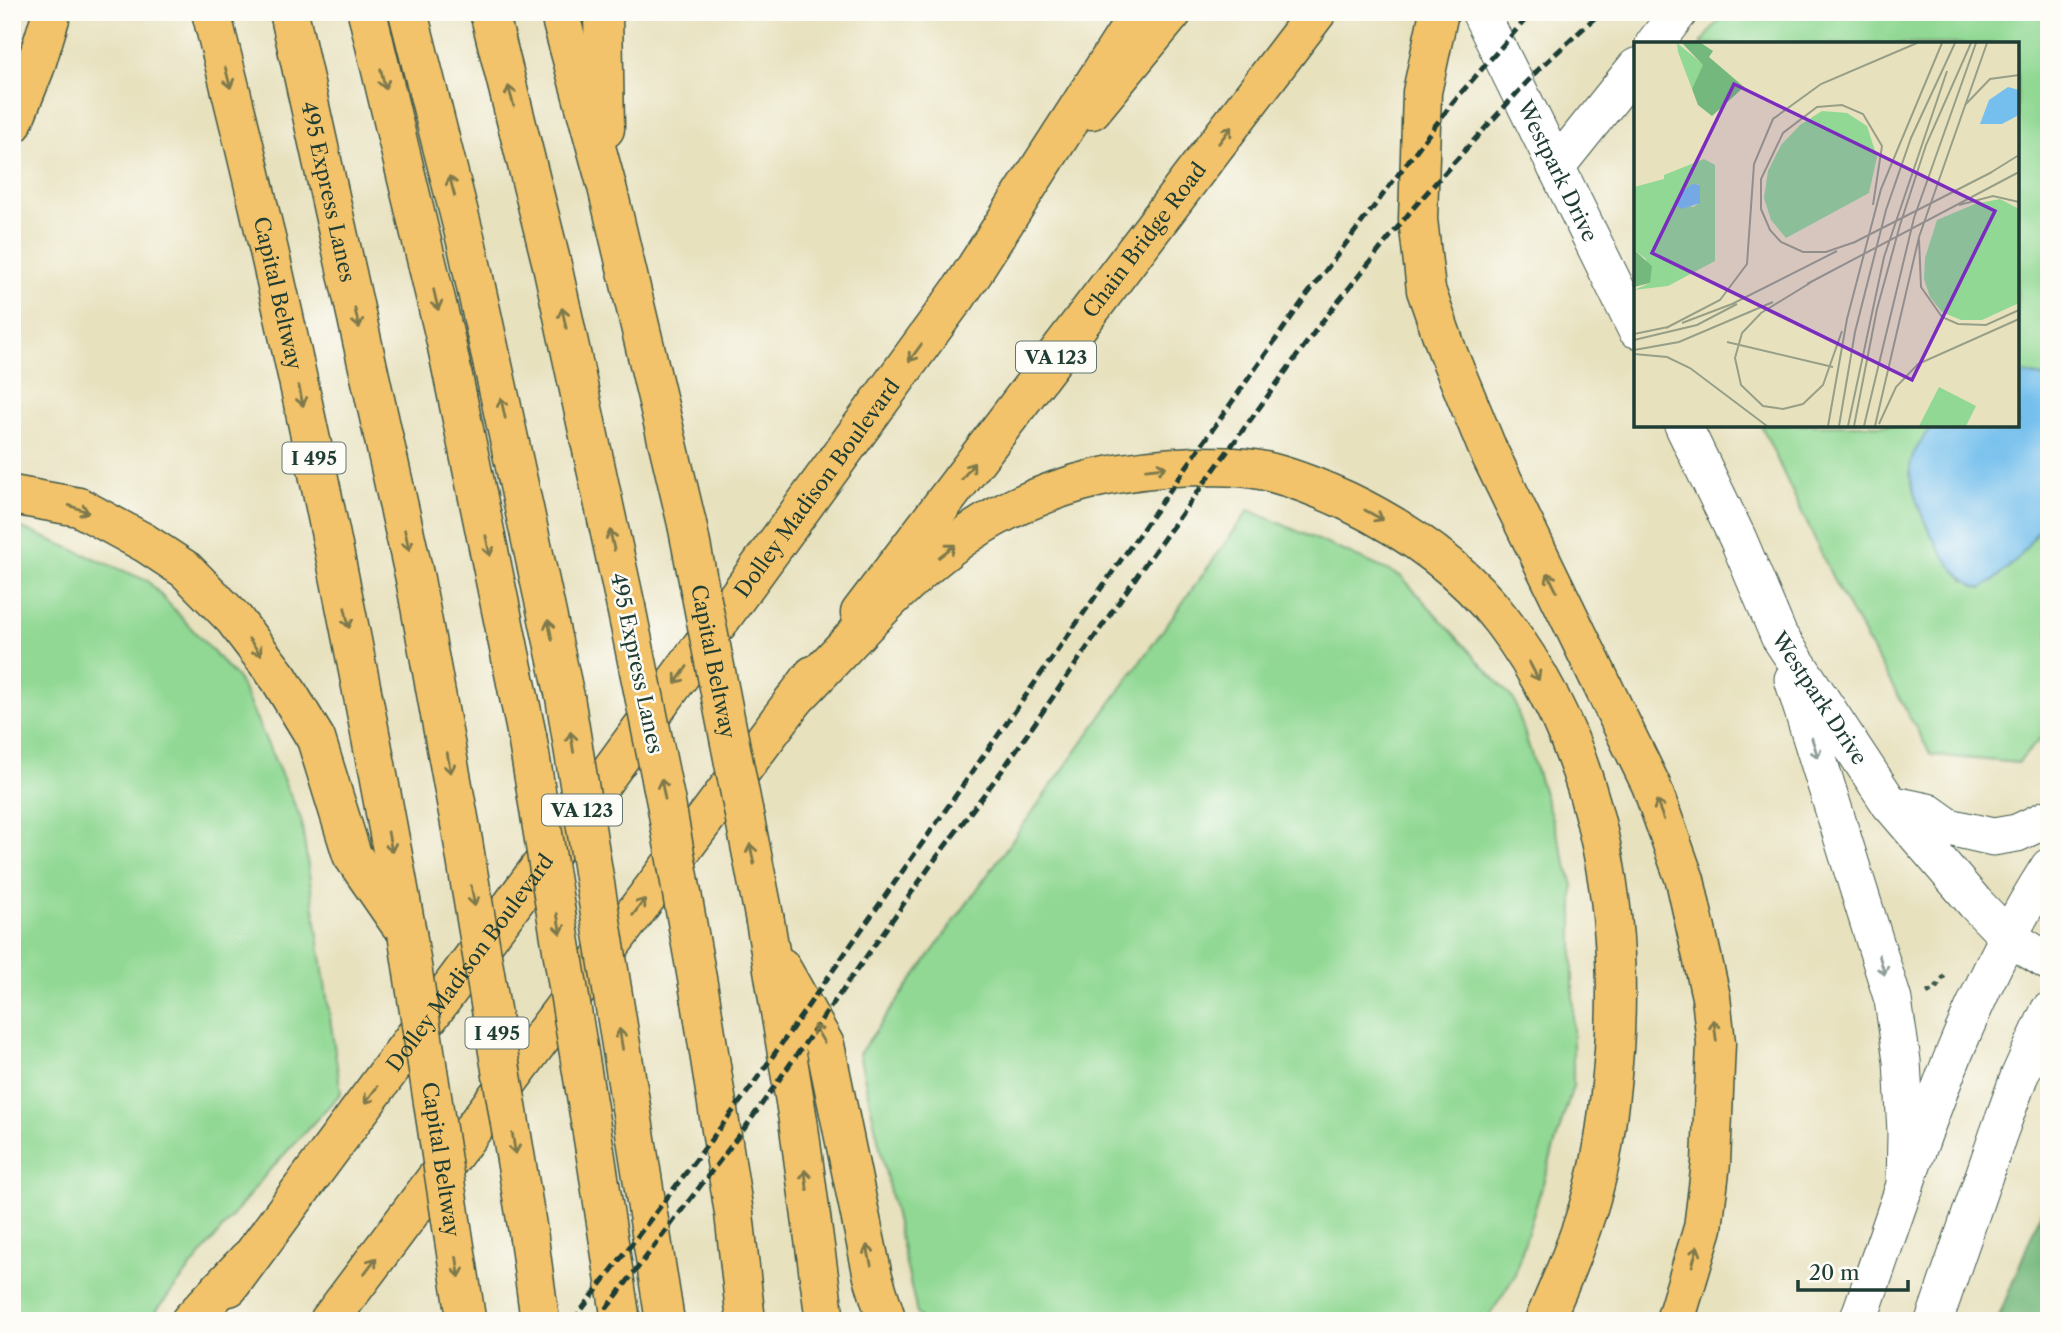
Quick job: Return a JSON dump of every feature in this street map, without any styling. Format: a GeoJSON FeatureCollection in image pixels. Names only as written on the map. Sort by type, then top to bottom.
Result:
{"type":"FeatureCollection","features":[{"type":"Feature","properties":{"kind":"main road"},"geometry":{"type":"LineString","coordinates":[[12,125],[35,68],[52,12]]}},
{"type":"Feature","properties":{"kind":"main road","name":"Capital Beltway"},"geometry":{"type":"LineString","coordinates":[[212,12],[294,360],[360,680],[466,1319]]}},
{"type":"Feature","properties":{"kind":"main road","name":"495 Express Lanes"},"geometry":{"type":"LineString","coordinates":[[289,12],[415,579],[461,829],[529,1238],[540,1321]]}},
{"type":"Feature","properties":{"kind":"main road"},"geometry":{"type":"LineString","coordinates":[[367,12],[446,342],[527,736],[621,1321]]}},
{"type":"Feature","properties":{"kind":"main road"},"geometry":{"type":"LineString","coordinates":[[408,12],[466,241],[565,697],[665,1321]]}},
{"type":"Feature","properties":{"kind":"main road","name":"495 Express Lanes"},"geometry":{"type":"LineString","coordinates":[[489,12],[552,265],[666,803],[701,1001],[734,1213],[746,1321]]}},
{"type":"Feature","properties":{"kind":"main road","name":"Capital Beltway"},"geometry":{"type":"LineString","coordinates":[[559,12],[607,187],[687,524],[766,933],[799,1120],[825,1321]]}},
{"type":"Feature","properties":{"kind":"main road"},"geometry":{"type":"LineString","coordinates":[[603,12],[607,187]]}},
{"type":"Feature","properties":{"kind":"main road"},"geometry":{"type":"LineString","coordinates":[[956,298],[1140,12]]}},
{"type":"Feature","properties":{"kind":"main road","name":"VA 123"},"geometry":{"type":"LineString","coordinates":[[956,298],[1086,118],[1173,12]]}},
{"type":"Feature","properties":{"kind":"main road","name":"Chain Bridge Road"},"geometry":{"type":"LineString","coordinates":[[793,701],[1317,12]]}},
{"type":"Feature","properties":{"kind":"main road"},"geometry":{"type":"LineString","coordinates":[[1439,12],[1422,92],[1418,219],[1426,290],[1448,353],[1488,450],[1651,785],[1685,880],[1711,997],[1716,1043],[1711,1163],[1703,1228],[1675,1321]]}},
{"type":"Feature","properties":{"kind":"main road","name":"Dolley Madison Boulevard"},"geometry":{"type":"LineString","coordinates":[[206,1321],[248,1259],[566,832],[956,298]]}},
{"type":"Feature","properties":{"kind":"main road"},"geometry":{"type":"LineString","coordinates":[[793,701],[904,587],[951,547],[1002,514],[1049,492],[1099,476],[1161,467],[1212,466],[1270,472],[1321,489],[1374,514],[1428,548],[1464,580],[1500,618],[1530,662],[1576,757],[1593,808],[1605,864],[1613,922],[1616,981],[1616,1041],[1608,1112],[1595,1183],[1544,1321]]}},
{"type":"Feature","properties":{"kind":"main road"},"geometry":{"type":"LineString","coordinates":[[12,495],[79,507],[145,543],[186,570],[234,619],[279,678],[316,739],[352,855],[401,918]]}},
{"type":"Feature","properties":{"kind":"main road","name":"VA 123"},"geometry":{"type":"LineString","coordinates":[[329,1321],[793,701]]}},
{"type":"Feature","properties":{"kind":"main road"},"geometry":{"type":"LineString","coordinates":[[766,933],[825,1045],[873,1276],[887,1321]]}},
{"type":"Feature","properties":{"kind":"main road"},"geometry":{"type":"LineString","coordinates":[[190,1321],[248,1259]]}},
{"type":"Feature","properties":{"kind":"street"},"geometry":{"type":"LineString","coordinates":[[1656,42],[1679,12]]}},
{"type":"Feature","properties":{"kind":"street","name":"Westpark Drive"},"geometry":{"type":"LineString","coordinates":[[1487,25],[1634,325]]}},
{"type":"Feature","properties":{"kind":"street"},"geometry":{"type":"LineString","coordinates":[[1556,167],[1634,70]]}},
{"type":"Feature","properties":{"kind":"street","name":"Westpark Drive"},"geometry":{"type":"LineString","coordinates":[[1684,427],[1738,539],[1779,636],[1890,804],[1975,904],[2008,937],[2049,961]]}},
{"type":"Feature","properties":{"kind":"street"},"geometry":{"type":"LineString","coordinates":[[1779,636],[1893,1000],[1902,1061],[1906,1133],[1905,1187]]}},
{"type":"Feature","properties":{"kind":"street"},"geometry":{"type":"LineString","coordinates":[[1890,804],[1928,812],[1950,827],[1993,837],[2017,834],[2049,818]]}},
{"type":"Feature","properties":{"kind":"street"},"geometry":{"type":"LineString","coordinates":[[1858,1321],[1966,1027],[2008,937],[2049,867]]}},
{"type":"Feature","properties":{"kind":"street"},"geometry":{"type":"LineString","coordinates":[[1934,1321],[2019,1077],[2049,1011]]}},
{"type":"Feature","properties":{"kind":"path"},"geometry":{"type":"LineString","coordinates":[[1925,994],[1936,988],[1949,969]]}},
{"type":"Feature","properties":{"kind":"green space"},"geometry":{"type":"Polygon","coordinates":[[[1725,12],[2049,12],[2049,386],[2043,377],[2019,373],[2019,42],[1702,42],[1725,12]]]}},
{"type":"Feature","properties":{"kind":"green space"},"geometry":{"type":"Polygon","coordinates":[[[1762,427],[1931,427],[1914,453],[1927,527],[1964,581],[2018,559],[2049,515],[2049,729],[2018,763],[1931,755],[1836,585],[1762,427]]]}},
{"type":"Feature","properties":{"kind":"green space"},"geometry":{"type":"Polygon","coordinates":[[[1249,510],[1401,576],[1514,700],[1573,885],[1573,1086],[1514,1277],[1486,1321],[923,1321],[917,1313],[859,1054],[1249,510]]]}},
{"type":"Feature","properties":{"kind":"green space"},"geometry":{"type":"Polygon","coordinates":[[[12,528],[22,528],[148,581],[239,680],[301,819],[341,1093],[267,1173],[148,1321],[12,1321],[12,528]]]}},
{"type":"Feature","properties":{"kind":"green space"},"geometry":{"type":"Polygon","coordinates":[[[2049,1192],[2049,1321],[1997,1321],[2049,1192]]]}},
{"type":"Feature","properties":{"kind":"water"},"geometry":{"type":"Polygon","coordinates":[[[2019,373],[2043,377],[2049,386],[2049,515],[2018,559],[1982,588],[1969,583],[1944,557],[1924,519],[1911,482],[1911,462],[1931,427],[2019,427],[2019,373]]]}},
{"type":"Feature","properties":{"kind":"railway"},"geometry":{"type":"LineString","coordinates":[[573,1321],[749,1090],[1307,295],[1453,102],[1532,12]]}},
{"type":"Feature","properties":{"kind":"railway"},"geometry":{"type":"LineString","coordinates":[[597,1321],[747,1125],[936,858],[1001,772],[1143,567],[1321,323],[1414,207],[1466,149],[1538,70],[1601,12]]}}]}
